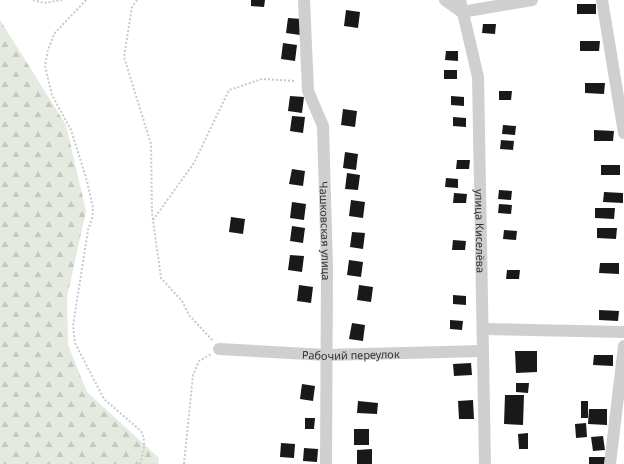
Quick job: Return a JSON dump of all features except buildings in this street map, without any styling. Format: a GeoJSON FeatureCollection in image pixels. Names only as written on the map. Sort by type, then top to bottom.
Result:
{"type":"FeatureCollection","features":[{"type":"Feature","properties":{"kind":"street","name":"Чашковская улица"},"geometry":{"type":"LineString","coordinates":[[304,0],[308,91],[323,126],[326,268],[326,464]]}},
{"type":"Feature","properties":{"kind":"street"},"geometry":{"type":"LineString","coordinates":[[445,0],[461,6],[532,0]]}},
{"type":"Feature","properties":{"kind":"street"},"geometry":{"type":"LineString","coordinates":[[602,0],[624,133]]}},
{"type":"Feature","properties":{"kind":"street","name":"улица Киселёва"},"geometry":{"type":"LineString","coordinates":[[461,6],[478,77],[484,329],[482,351],[485,464]]}},
{"type":"Feature","properties":{"kind":"street"},"geometry":{"type":"LineString","coordinates":[[484,329],[624,332]]}},
{"type":"Feature","properties":{"kind":"street"},"geometry":{"type":"LineString","coordinates":[[610,464],[624,346]]}},
{"type":"Feature","properties":{"kind":"street","name":"Рабочий переулок"},"geometry":{"type":"LineString","coordinates":[[219,349],[326,355],[482,351]]}},
{"type":"Feature","properties":{"kind":"path"},"geometry":{"type":"LineString","coordinates":[[33,0],[44,3],[62,0]]}},
{"type":"Feature","properties":{"kind":"path"},"geometry":{"type":"LineString","coordinates":[[86,0],[54,34],[48,50],[45,66],[52,95],[71,130],[87,181],[93,208],[92,219],[88,230],[73,326],[75,343],[104,399],[141,431],[144,436],[144,449],[140,464]]}},
{"type":"Feature","properties":{"kind":"path"},"geometry":{"type":"LineString","coordinates":[[137,0],[132,7],[124,57],[151,144],[153,221],[162,278],[182,301],[189,315],[219,349],[200,361],[193,375],[184,464]]}},
{"type":"Feature","properties":{"kind":"path"},"geometry":{"type":"LineString","coordinates":[[153,221],[194,163],[229,90],[262,79],[307,81]]}},
{"type":"Feature","properties":{"kind":"green space"},"geometry":{"type":"Polygon","coordinates":[[[0,20],[66,125],[86,211],[67,297],[68,345],[87,392],[159,458],[158,464],[0,464],[0,20]]]}}]}
